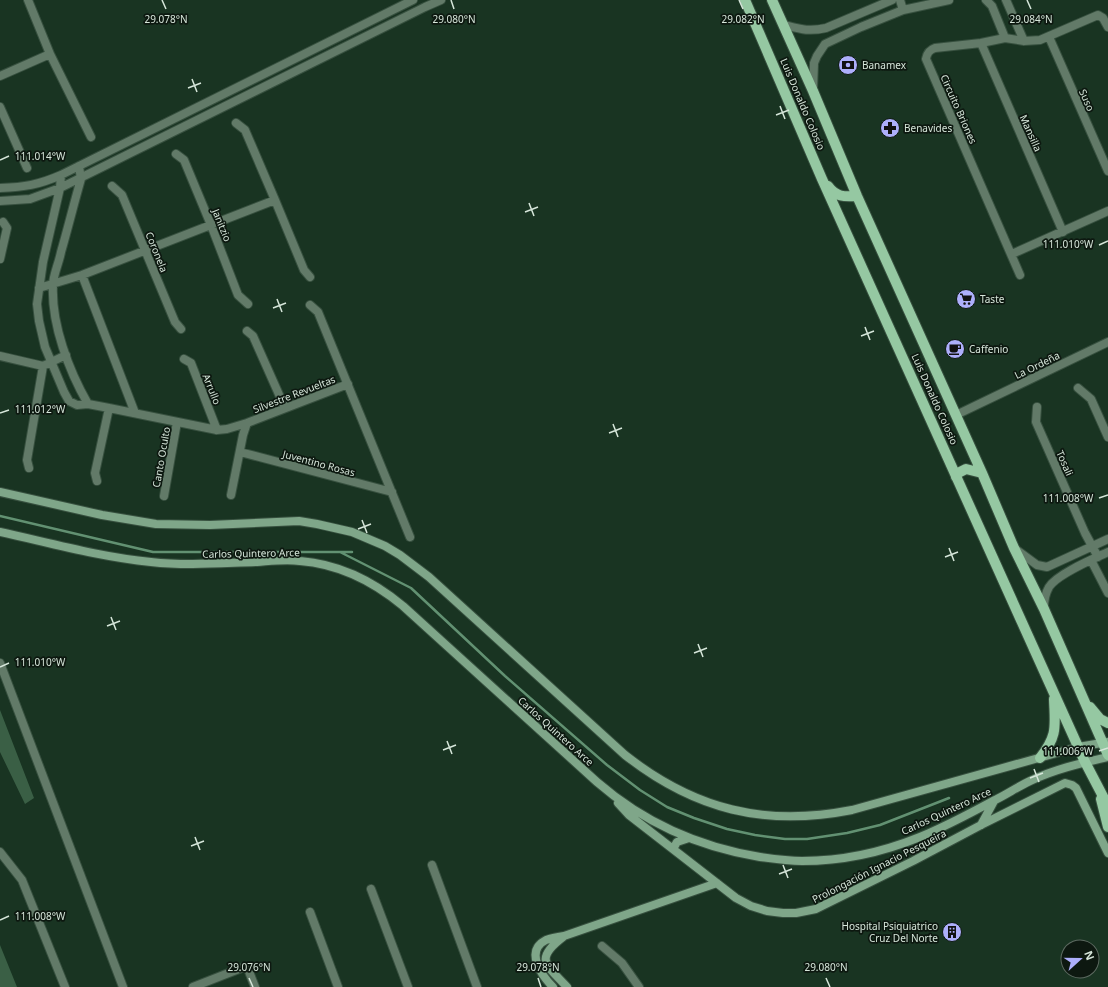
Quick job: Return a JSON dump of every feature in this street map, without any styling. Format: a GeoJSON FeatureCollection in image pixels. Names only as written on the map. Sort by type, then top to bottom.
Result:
{"type":"FeatureCollection","features":[{"type":"Feature","properties":{"kind":"main road","name":"Luis Donaldo Colosio"},"geometry":{"type":"LineString","coordinates":[[745,0],[822,179],[956,477],[1078,747],[1108,806]]}},
{"type":"Feature","properties":{"kind":"main road","name":"Luis Donaldo Colosio"},"geometry":{"type":"LineString","coordinates":[[772,0],[813,91],[857,196],[982,473],[1014,548],[1044,609],[1082,697],[1106,743],[1108,756]]}},
{"type":"Feature","properties":{"kind":"main road"},"geometry":{"type":"LineString","coordinates":[[822,179],[838,196],[857,196]]}},
{"type":"Feature","properties":{"kind":"main road"},"geometry":{"type":"LineString","coordinates":[[956,477],[966,469],[971,469],[982,473]]}},
{"type":"Feature","properties":{"kind":"main road","name":"Carlos Quintero Arce"},"geometry":{"type":"LineString","coordinates":[[0,492],[102,515],[142,522],[183,525],[299,522],[334,527],[368,539],[400,555],[429,577],[642,768],[680,791],[721,807],[743,812],[772,816],[808,816],[852,810],[1078,747],[1106,743]]}},
{"type":"Feature","properties":{"kind":"main road","name":"Carlos Quintero Arce"},"geometry":{"type":"LineString","coordinates":[[0,532],[123,559],[189,564],[298,560],[325,565],[353,574],[380,588],[403,606],[600,784],[620,800],[665,828],[714,847],[740,853],[787,860],[817,860],[870,852],[895,846],[926,834],[994,801],[1031,780],[1108,756]]}},
{"type":"Feature","properties":{"kind":"main road"},"geometry":{"type":"LineString","coordinates":[[1040,758],[1053,739],[1056,727],[1054,693]]}},
{"type":"Feature","properties":{"kind":"main road"},"geometry":{"type":"LineString","coordinates":[[1082,697],[1100,719],[1108,723]]}},
{"type":"Feature","properties":{"kind":"main road","name":"Prolongación Ignacio Pesqueira"},"geometry":{"type":"LineString","coordinates":[[600,784],[629,815],[736,898],[759,908],[783,913],[816,909],[1063,784],[1071,784],[1076,788],[1108,853]]}},
{"type":"Feature","properties":{"kind":"main road"},"geometry":{"type":"LineString","coordinates":[[1099,788],[1108,827]]}},
{"type":"Feature","properties":{"kind":"main road"},"geometry":{"type":"LineString","coordinates":[[981,825],[994,801]]}},
{"type":"Feature","properties":{"kind":"main road"},"geometry":{"type":"LineString","coordinates":[[673,849],[677,842],[689,838]]}},
{"type":"Feature","properties":{"kind":"main road"},"geometry":{"type":"LineString","coordinates":[[553,987],[539,968],[536,961],[536,953],[539,946],[545,941],[564,936],[717,883]]}},
{"type":"Feature","properties":{"kind":"main road"},"geometry":{"type":"LineString","coordinates":[[564,936],[551,946],[545,958],[546,964],[567,987]]}},
{"type":"Feature","properties":{"kind":"street"},"geometry":{"type":"LineString","coordinates":[[28,0],[50,54],[91,137]]}},
{"type":"Feature","properties":{"kind":"street"},"geometry":{"type":"LineString","coordinates":[[0,188],[24,187],[46,182],[413,0]]}},
{"type":"Feature","properties":{"kind":"street"},"geometry":{"type":"LineString","coordinates":[[0,201],[30,199],[60,188],[285,76],[423,3],[441,0]]}},
{"type":"Feature","properties":{"kind":"street"},"geometry":{"type":"LineString","coordinates":[[784,25],[805,31],[815,31],[826,28],[892,0]]}},
{"type":"Feature","properties":{"kind":"street"},"geometry":{"type":"LineString","coordinates":[[900,0],[904,10]]}},
{"type":"Feature","properties":{"kind":"street"},"geometry":{"type":"LineString","coordinates":[[813,91],[814,63],[825,44],[861,27],[904,10],[949,0]]}},
{"type":"Feature","properties":{"kind":"street"},"geometry":{"type":"LineString","coordinates":[[986,0],[992,6],[1005,38]]}},
{"type":"Feature","properties":{"kind":"street"},"geometry":{"type":"LineString","coordinates":[[1006,0],[1024,41]]}},
{"type":"Feature","properties":{"kind":"street","name":"Circuito Briones"},"geometry":{"type":"LineString","coordinates":[[1012,254],[926,59],[927,54],[930,50],[935,48],[981,43],[1005,38],[1024,41],[1040,40],[1098,15],[1103,18],[1108,28]]}},
{"type":"Feature","properties":{"kind":"street","name":"Suso"},"geometry":{"type":"LineString","coordinates":[[1049,37],[1108,171]]}},
{"type":"Feature","properties":{"kind":"street","name":"Mansilla"},"geometry":{"type":"LineString","coordinates":[[981,43],[1063,232]]}},
{"type":"Feature","properties":{"kind":"street"},"geometry":{"type":"LineString","coordinates":[[0,76],[50,54]]}},
{"type":"Feature","properties":{"kind":"street"},"geometry":{"type":"LineString","coordinates":[[279,66],[285,76]]}},
{"type":"Feature","properties":{"kind":"street"},"geometry":{"type":"LineString","coordinates":[[0,107],[27,168]]}},
{"type":"Feature","properties":{"kind":"street"},"geometry":{"type":"LineString","coordinates":[[236,124],[245,130],[304,270],[310,276]]}},
{"type":"Feature","properties":{"kind":"street","name":"Janitzio"},"geometry":{"type":"LineString","coordinates":[[176,154],[184,160],[238,295],[248,304]]}},
{"type":"Feature","properties":{"kind":"street"},"geometry":{"type":"LineString","coordinates":[[79,166],[81,178],[53,284],[54,307],[58,328],[66,355],[88,404]]}},
{"type":"Feature","properties":{"kind":"street"},"geometry":{"type":"LineString","coordinates":[[61,175],[60,188],[43,262],[37,304],[45,347],[69,401],[77,405],[88,404],[217,430]]}},
{"type":"Feature","properties":{"kind":"street","name":"Coronela"},"geometry":{"type":"LineString","coordinates":[[112,186],[122,195],[175,322],[181,329]]}},
{"type":"Feature","properties":{"kind":"street"},"geometry":{"type":"LineString","coordinates":[[39,288],[82,275],[275,200]]}},
{"type":"Feature","properties":{"kind":"street"},"geometry":{"type":"LineString","coordinates":[[1020,275],[1012,254],[1108,211]]}},
{"type":"Feature","properties":{"kind":"street"},"geometry":{"type":"LineString","coordinates":[[0,259],[7,228],[3,222]]}},
{"type":"Feature","properties":{"kind":"street"},"geometry":{"type":"LineString","coordinates":[[82,275],[135,413]]}},
{"type":"Feature","properties":{"kind":"street"},"geometry":{"type":"LineString","coordinates":[[310,305],[318,312],[410,537]]}},
{"type":"Feature","properties":{"kind":"street"},"geometry":{"type":"LineString","coordinates":[[247,331],[253,336],[285,408]]}},
{"type":"Feature","properties":{"kind":"street","name":"La Ordeña"},"geometry":{"type":"LineString","coordinates":[[956,415],[1108,342]]}},
{"type":"Feature","properties":{"kind":"street"},"geometry":{"type":"LineString","coordinates":[[0,356],[43,366],[66,355]]}},
{"type":"Feature","properties":{"kind":"street","name":"Arrullo"},"geometry":{"type":"LineString","coordinates":[[184,359],[191,364],[217,430]]}},
{"type":"Feature","properties":{"kind":"street"},"geometry":{"type":"LineString","coordinates":[[29,468],[27,460],[43,366]]}},
{"type":"Feature","properties":{"kind":"street","name":"Silvestre Revueltas"},"geometry":{"type":"LineString","coordinates":[[217,430],[227,429],[247,423],[348,384]]}},
{"type":"Feature","properties":{"kind":"street"},"geometry":{"type":"LineString","coordinates":[[1078,388],[1091,399],[1108,437]]}},
{"type":"Feature","properties":{"kind":"street","name":"Tosali"},"geometry":{"type":"LineString","coordinates":[[1037,407],[1036,422],[1085,533],[1093,546],[1095,558],[1108,593]]}},
{"type":"Feature","properties":{"kind":"street"},"geometry":{"type":"LineString","coordinates":[[97,481],[94,473],[109,408]]}},
{"type":"Feature","properties":{"kind":"street","name":"Canto Oculto"},"geometry":{"type":"LineString","coordinates":[[164,496],[177,422]]}},
{"type":"Feature","properties":{"kind":"street"},"geometry":{"type":"LineString","coordinates":[[231,495],[247,423]]}},
{"type":"Feature","properties":{"kind":"street","name":"Juventino Rosas"},"geometry":{"type":"LineString","coordinates":[[240,452],[392,492]]}},
{"type":"Feature","properties":{"kind":"street"},"geometry":{"type":"LineString","coordinates":[[1014,548],[1037,565],[1047,566],[1108,539]]}},
{"type":"Feature","properties":{"kind":"street"},"geometry":{"type":"LineString","coordinates":[[1044,609],[1045,597],[1050,585],[1064,575],[1108,552]]}},
{"type":"Feature","properties":{"kind":"street"},"geometry":{"type":"LineString","coordinates":[[0,663],[123,987]]}},
{"type":"Feature","properties":{"kind":"street"},"geometry":{"type":"LineString","coordinates":[[0,852],[22,880],[65,987]]}},
{"type":"Feature","properties":{"kind":"street"},"geometry":{"type":"LineString","coordinates":[[432,865],[477,987]]}},
{"type":"Feature","properties":{"kind":"street"},"geometry":{"type":"LineString","coordinates":[[370,889],[408,987]]}},
{"type":"Feature","properties":{"kind":"street"},"geometry":{"type":"LineString","coordinates":[[310,912],[338,987]]}},
{"type":"Feature","properties":{"kind":"street"},"geometry":{"type":"LineString","coordinates":[[602,946],[622,963],[639,987]]}},
{"type":"Feature","properties":{"kind":"street"},"geometry":{"type":"LineString","coordinates":[[193,987],[244,967],[248,969],[255,987]]}},
{"type":"Feature","properties":{"kind":"green space"},"geometry":{"type":"Polygon","coordinates":[[[0,710],[34,798],[25,804],[0,752],[0,710]]]}},
{"type":"Feature","properties":{"kind":"green space"},"geometry":{"type":"Polygon","coordinates":[[[0,945],[17,987],[0,987],[0,945]]]}},
{"type":"Feature","properties":{"kind":"waterway"},"geometry":{"type":"LineString","coordinates":[[0,516],[153,552],[352,552]]}},
{"type":"Feature","properties":{"kind":"waterway"},"geometry":{"type":"LineString","coordinates":[[340,552],[411,588],[505,676],[607,765],[640,790],[667,807],[694,818],[727,829],[755,835],[785,839],[807,839],[847,833],[880,825],[949,798]]}},
{"type":"Feature","properties":{"kind":"place","name":"Banamex"},"geometry":{"type":"Point","coordinates":[848,65]}},
{"type":"Feature","properties":{"kind":"place","name":"Benavides"},"geometry":{"type":"Point","coordinates":[890,128]}},
{"type":"Feature","properties":{"kind":"place","name":"Taste"},"geometry":{"type":"Point","coordinates":[966,299]}},
{"type":"Feature","properties":{"kind":"place","name":"Caffenio"},"geometry":{"type":"Point","coordinates":[955,349]}},
{"type":"Feature","properties":{"kind":"place","name":"Hospital Psiquiatrico Cruz Del Norte"},"geometry":{"type":"Point","coordinates":[952,932]}}]}
